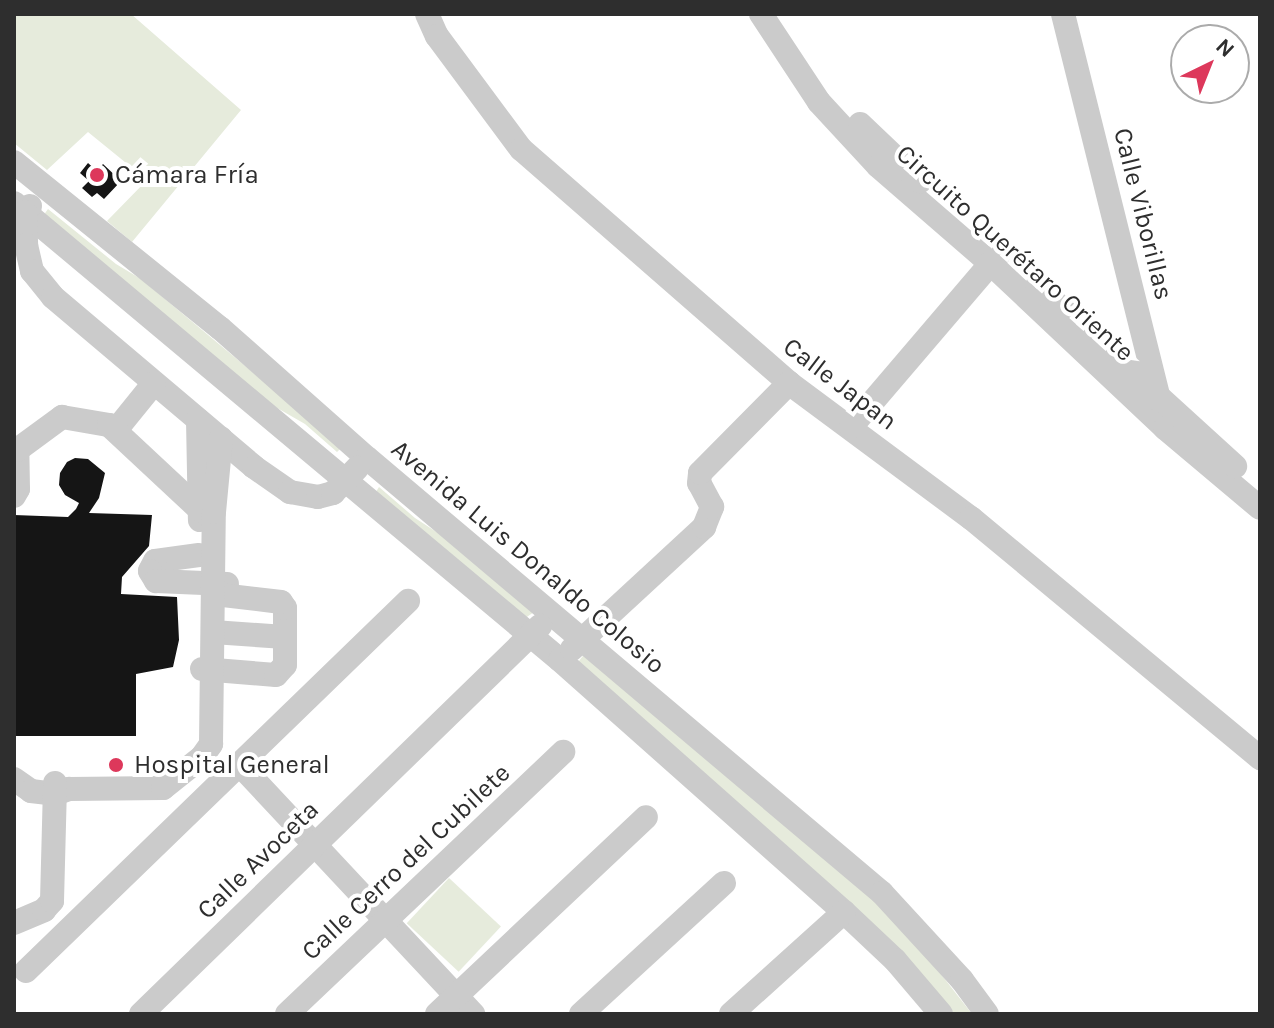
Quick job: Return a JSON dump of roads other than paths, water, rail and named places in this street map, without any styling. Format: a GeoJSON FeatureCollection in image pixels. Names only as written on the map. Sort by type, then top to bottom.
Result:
{"type":"FeatureCollection","features":[{"type":"Feature","properties":{"kind":"street","name":"Calle Japan"},"geometry":{"type":"LineString","coordinates":[[427,14],[437,36],[521,149],[789,383],[857,418],[971,518],[1260,758]]}},
{"type":"Feature","properties":{"kind":"street","name":"Circuito Querétaro Oriente"},"geometry":{"type":"LineString","coordinates":[[761,14],[878,166],[1165,428],[1260,508]]}},
{"type":"Feature","properties":{"kind":"street","name":"Circuito Querétaro Oriente"},"geometry":{"type":"LineString","coordinates":[[778,14],[825,98]]}},
{"type":"Feature","properties":{"kind":"street","name":"Calle Viborillas"},"geometry":{"type":"LineString","coordinates":[[1063,14],[1165,428]]}},
{"type":"Feature","properties":{"kind":"street","name":"Avenida Luis Donaldo Colosio"},"geometry":{"type":"LineString","coordinates":[[14,162],[220,328],[367,458],[882,893],[962,980],[987,1014]]}},
{"type":"Feature","properties":{"kind":"street"},"geometry":{"type":"LineString","coordinates":[[19,208],[44,187]]}},
{"type":"Feature","properties":{"kind":"street"},"geometry":{"type":"LineString","coordinates":[[19,208],[32,271],[61,305],[254,467],[290,492],[318,497],[333,493],[367,458]]}},
{"type":"Feature","properties":{"kind":"street"},"geometry":{"type":"LineString","coordinates":[[19,208],[560,660],[844,912],[895,960],[941,1014]]}},
{"type":"Feature","properties":{"kind":"street"},"geometry":{"type":"LineString","coordinates":[[857,418],[988,265]]}},
{"type":"Feature","properties":{"kind":"street","name":"Circuito Querétaro Oriente"},"geometry":{"type":"LineString","coordinates":[[988,265],[1159,397],[1260,489]]}},
{"type":"Feature","properties":{"kind":"street"},"geometry":{"type":"LineString","coordinates":[[560,660],[704,527],[712,507],[699,483],[700,473],[789,383]]}},
{"type":"Feature","properties":{"kind":"street"},"geometry":{"type":"LineString","coordinates":[[122,434],[160,388]]}},
{"type":"Feature","properties":{"kind":"street"},"geometry":{"type":"LineString","coordinates":[[14,496],[18,489],[16,459],[62,417],[109,425],[200,510]]}},
{"type":"Feature","properties":{"kind":"street"},"geometry":{"type":"LineString","coordinates":[[14,779],[31,791],[163,788],[202,757],[198,745],[213,632],[210,587],[199,555],[198,420]]}},
{"type":"Feature","properties":{"kind":"street"},"geometry":{"type":"LineString","coordinates":[[208,669],[214,512],[221,438]]}},
{"type":"Feature","properties":{"kind":"street"},"geometry":{"type":"LineString","coordinates":[[199,555],[155,561],[150,571],[156,581],[210,587],[281,602],[285,608],[285,665],[276,675],[208,669]]}},
{"type":"Feature","properties":{"kind":"street"},"geometry":{"type":"LineString","coordinates":[[210,587],[284,586]]}},
{"type":"Feature","properties":{"kind":"street"},"geometry":{"type":"LineString","coordinates":[[26,971],[408,601]]}},
{"type":"Feature","properties":{"kind":"street","name":"Calle Avoceta"},"geometry":{"type":"LineString","coordinates":[[141,1014],[554,614]]}},
{"type":"Feature","properties":{"kind":"street"},"geometry":{"type":"LineString","coordinates":[[213,632],[285,637]]}},
{"type":"Feature","properties":{"kind":"street","name":"Calle Cerro del Cubilete"},"geometry":{"type":"LineString","coordinates":[[287,1014],[563,752]]}},
{"type":"Feature","properties":{"kind":"street"},"geometry":{"type":"LineString","coordinates":[[14,759],[39,780],[60,789]]}},
{"type":"Feature","properties":{"kind":"street"},"geometry":{"type":"LineString","coordinates":[[241,766],[316,842],[384,920],[465,1005]]}},
{"type":"Feature","properties":{"kind":"street"},"geometry":{"type":"LineString","coordinates":[[14,923],[44,910],[52,901],[60,789]]}},
{"type":"Feature","properties":{"kind":"street"},"geometry":{"type":"LineString","coordinates":[[437,1014],[465,1005],[646,817]]}},
{"type":"Feature","properties":{"kind":"street"},"geometry":{"type":"LineString","coordinates":[[581,1014],[724,883]]}},
{"type":"Feature","properties":{"kind":"street"},"geometry":{"type":"LineString","coordinates":[[731,1014],[844,912]]}},
{"type":"Feature","properties":{"kind":"place","name":"Cámara Fría"},"geometry":{"type":"Point","coordinates":[97,175]}},
{"type":"Feature","properties":{"kind":"place","name":"Hospital General"},"geometry":{"type":"Point","coordinates":[116,765]}}]}
